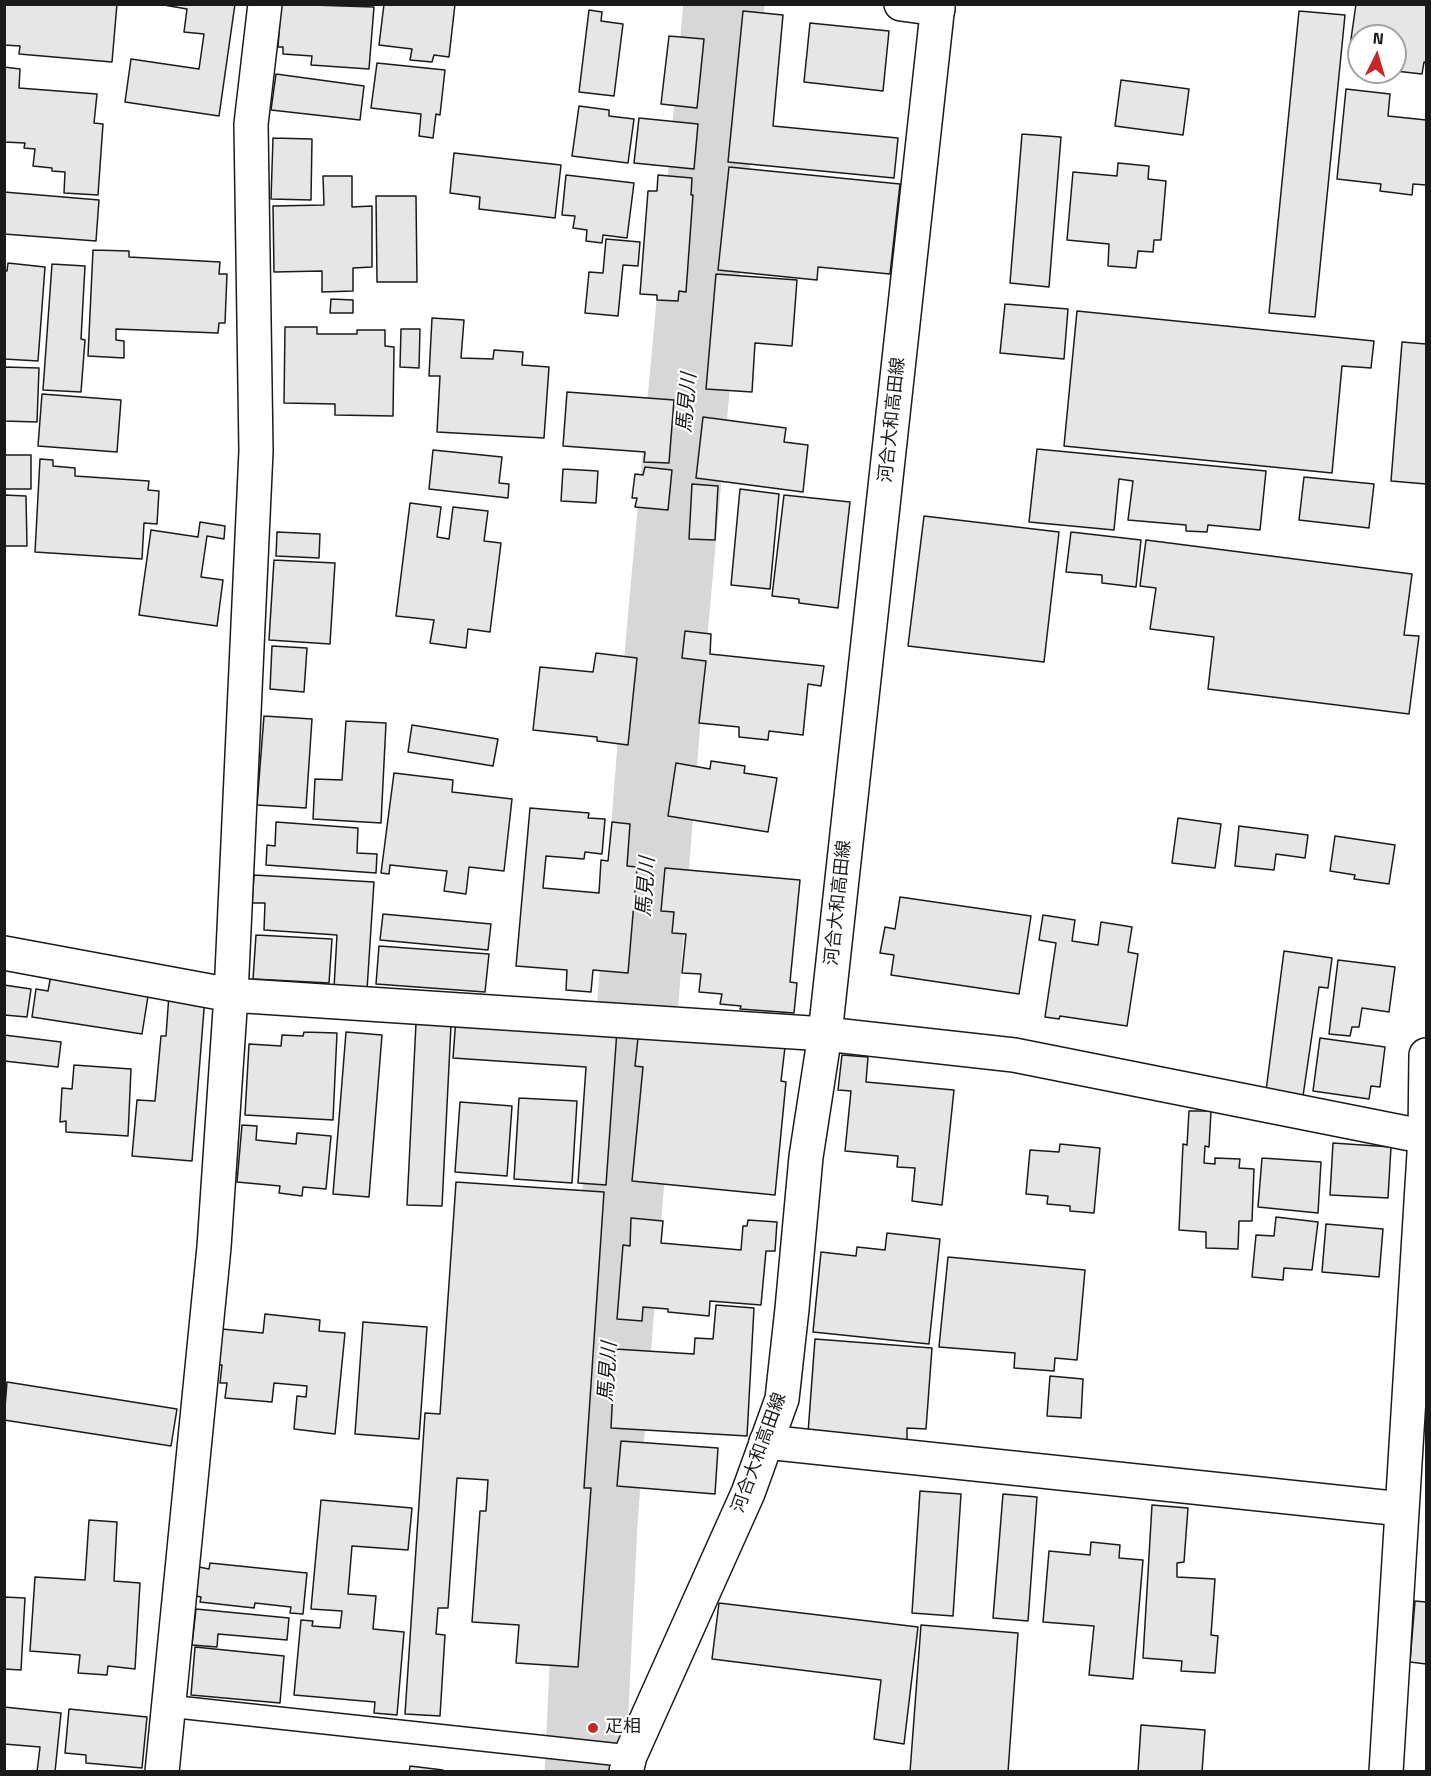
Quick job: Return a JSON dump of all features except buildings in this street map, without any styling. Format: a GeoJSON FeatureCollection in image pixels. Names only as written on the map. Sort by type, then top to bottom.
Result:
{"type":"FeatureCollection","features":[{"type":"Feature","properties":{"kind":"street"},"geometry":{"type":"LineString","coordinates":[[162,1772],[214,1247],[231,995],[256,452],[251,124],[265,4]]}},
{"type":"Feature","properties":{"kind":"street"},"geometry":{"type":"LineString","coordinates":[[901,4],[938,7]]}},
{"type":"Feature","properties":{"kind":"street","name":"河合大和高田線"},"geometry":{"type":"LineString","coordinates":[[619,1760],[748,1492],[782,1400],[806,1157],[825,1034],[938,7]]}},
{"type":"Feature","properties":{"kind":"street"},"geometry":{"type":"LineString","coordinates":[[4,953],[231,995],[825,1034],[1014,1055],[1426,1137]]}},
{"type":"Feature","properties":{"kind":"street"},"geometry":{"type":"LineString","coordinates":[[1386,1772],[1402,1509],[1419,1363],[1426,1137],[1426,1054]]}},
{"type":"Feature","properties":{"kind":"street"},"geometry":{"type":"LineString","coordinates":[[766,1442],[1402,1509]]}},
{"type":"Feature","properties":{"kind":"lane"},"geometry":{"type":"LineString","coordinates":[[168,1706],[568,1750],[619,1760]]}},
{"type":"Feature","properties":{"kind":"waterway","name":"馬見川"},"geometry":{"type":"LineString","coordinates":[[585,1772],[597,1522],[666,644],[724,4]]}},
{"type":"Feature","properties":{"kind":"place","name":"疋相"},"geometry":{"type":"Point","coordinates":[593,1728]}}]}
